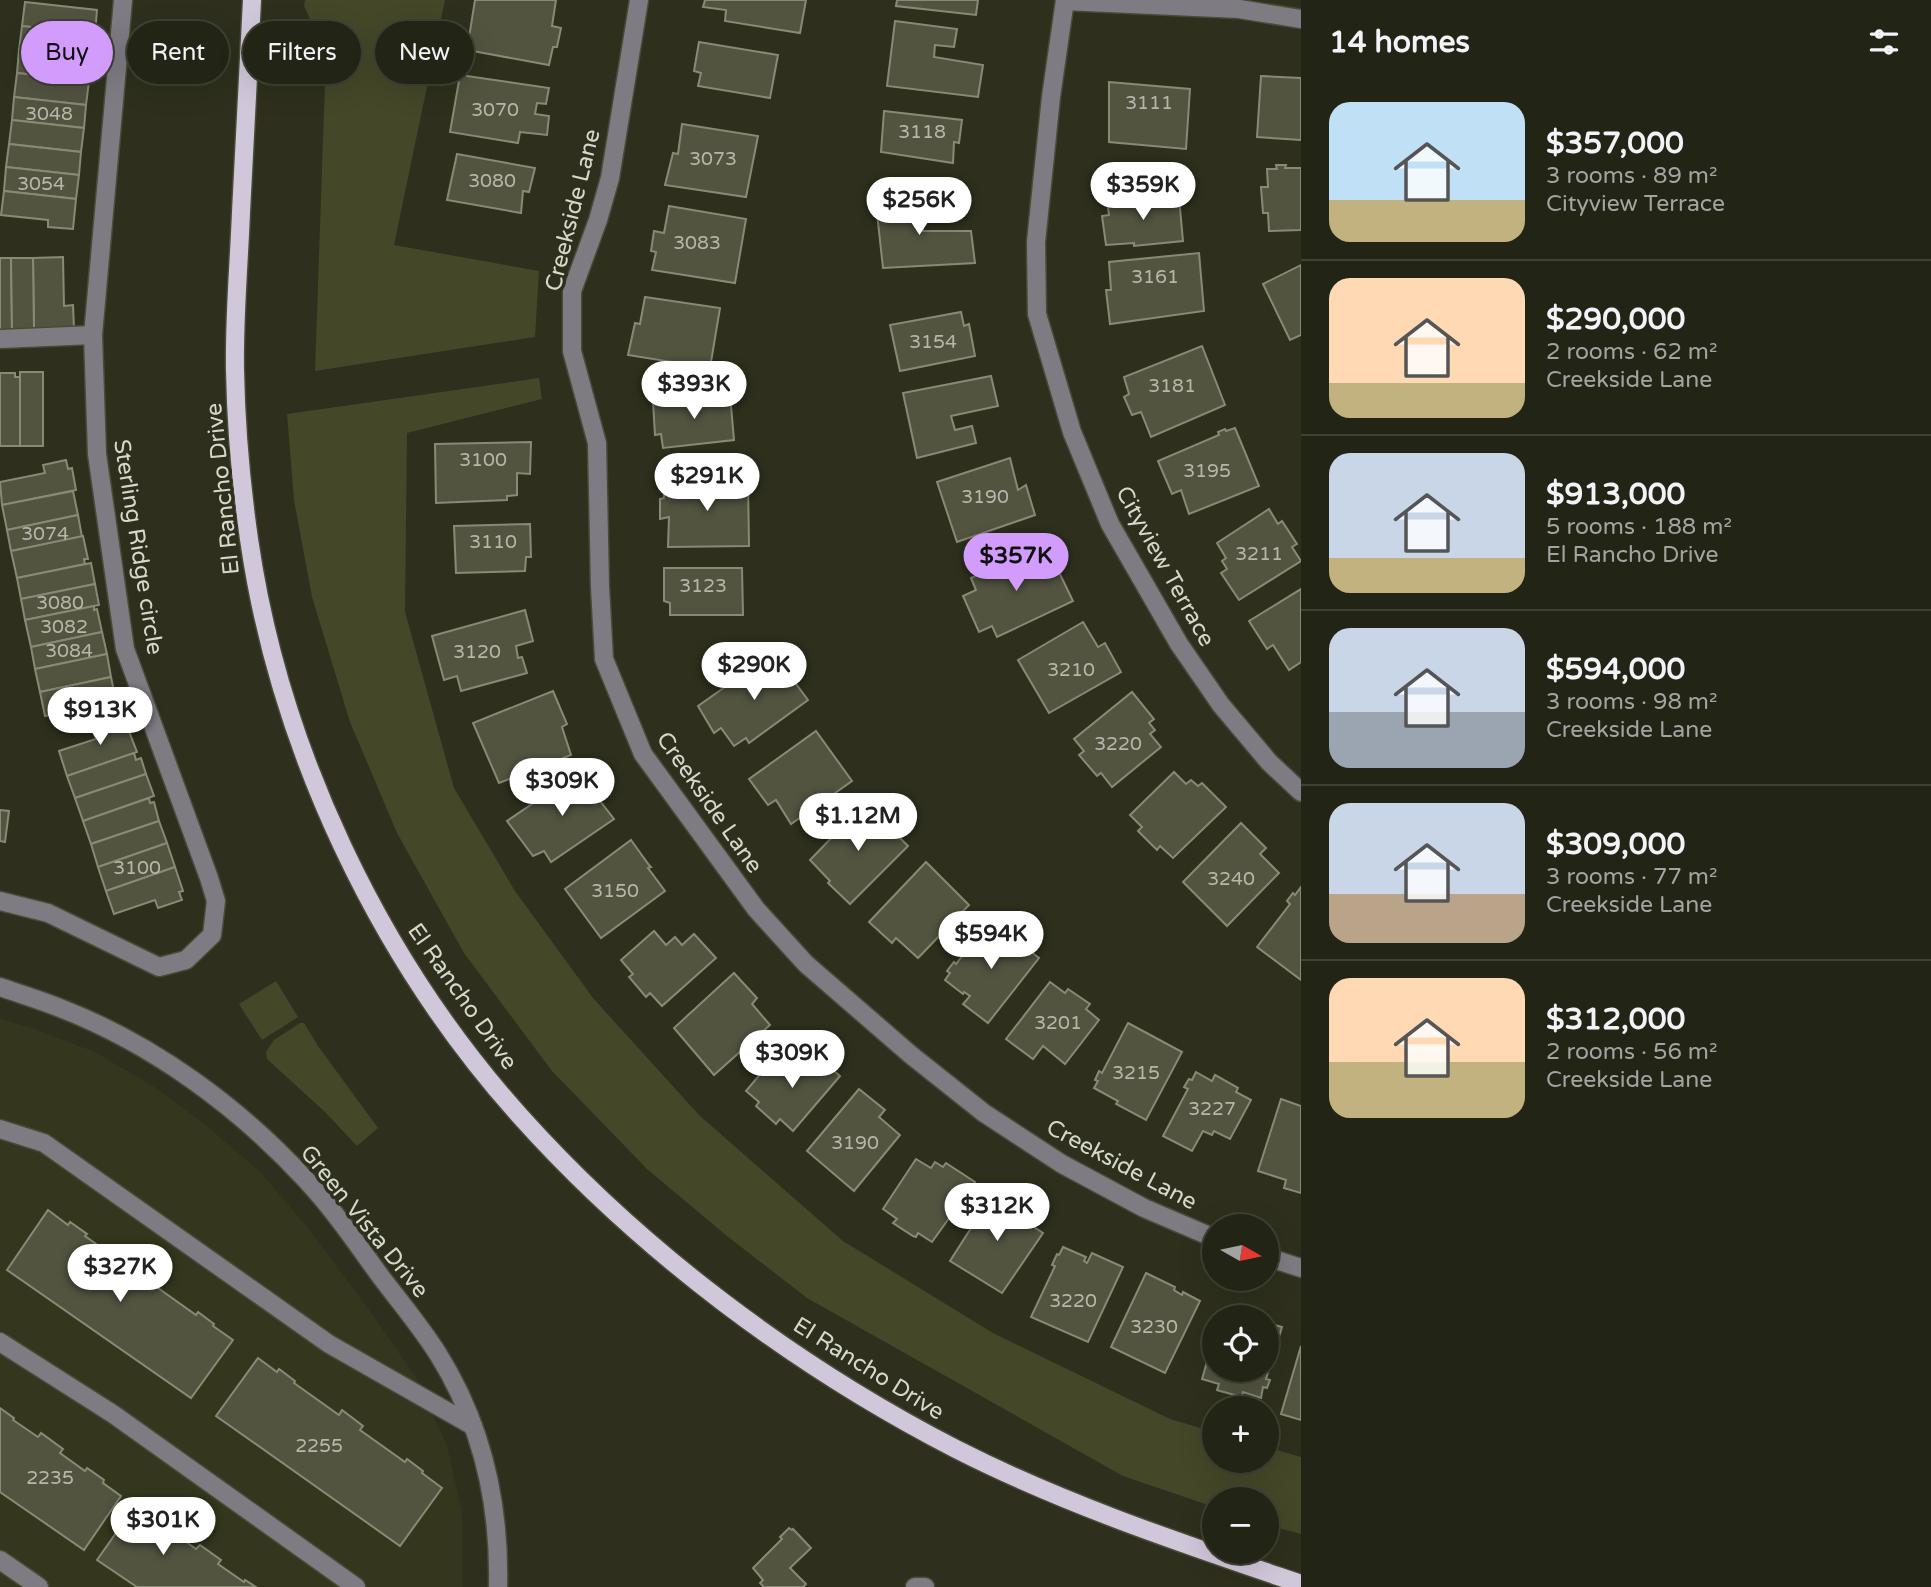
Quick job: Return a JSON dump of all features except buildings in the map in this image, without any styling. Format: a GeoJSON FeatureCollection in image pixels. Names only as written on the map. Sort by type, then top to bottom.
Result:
{"type":"FeatureCollection","features":[{"type":"Feature","properties":{"kind":"main road","name":"El Rancho Drive"},"geometry":{"type":"LineString","coordinates":[[252,0],[235,367],[239,451],[249,542],[268,634],[293,722],[326,810],[363,887],[406,963],[461,1044],[494,1085],[590,1189],[674,1265],[765,1332],[860,1395],[957,1449],[1065,1500],[1301,1584]]}},
{"type":"Feature","properties":{"kind":"street","name":"Sterling Ridge circle"},"geometry":{"type":"LineString","coordinates":[[0,901],[48,913],[159,967],[186,960],[212,935],[216,901],[125,649],[97,454],[93,335],[123,0]]}},
{"type":"Feature","properties":{"kind":"street","name":"Creekside Lane"},"geometry":{"type":"LineString","coordinates":[[639,0],[610,178],[572,291],[572,351],[597,443],[604,659],[643,754],[756,909],[806,964],[911,1055],[984,1113],[1062,1164],[1144,1208],[1202,1233]]}},
{"type":"Feature","properties":{"kind":"street"},"geometry":{"type":"LineString","coordinates":[[1065,1],[1239,9],[1301,19]]}},
{"type":"Feature","properties":{"kind":"street","name":"Cityview Terrace"},"geometry":{"type":"LineString","coordinates":[[1065,1],[1035,242],[1037,314],[1072,432],[1110,524],[1179,644],[1221,705],[1269,762],[1301,792]]}},
{"type":"Feature","properties":{"kind":"street"},"geometry":{"type":"LineString","coordinates":[[0,340],[93,335]]}},
{"type":"Feature","properties":{"kind":"street","name":"Green Vista Drive"},"geometry":{"type":"LineString","coordinates":[[0,987],[62,1008],[128,1040],[188,1077],[248,1123],[306,1180],[438,1353],[461,1396],[481,1444],[494,1499],[499,1552],[498,1587]]}},
{"type":"Feature","properties":{"kind":"street"},"geometry":{"type":"LineString","coordinates":[[0,1129],[44,1143],[329,1344],[473,1426]]}},
{"type":"Feature","properties":{"kind":"street"},"geometry":{"type":"LineString","coordinates":[[1279,1261],[1301,1268]]}},
{"type":"Feature","properties":{"kind":"street"},"geometry":{"type":"LineString","coordinates":[[0,1342],[113,1414],[356,1587]]}},
{"type":"Feature","properties":{"kind":"street"},"geometry":{"type":"LineString","coordinates":[[0,1560],[39,1587]]}},
{"type":"Feature","properties":{"kind":"street"},"geometry":{"type":"LineString","coordinates":[[915,1587],[925,1587]]}},
{"type":"Feature","properties":{"kind":"shaded area"},"geometry":{"type":"Polygon","coordinates":[[[305,0],[445,0],[441,21],[375,21],[375,84],[428,84],[394,245],[539,271],[535,337],[315,371],[325,84],[361,84],[361,21],[311,21],[304,6],[305,0]]]}},
{"type":"Feature","properties":{"kind":"shaded area"},"geometry":{"type":"Polygon","coordinates":[[[539,378],[542,399],[407,433],[405,612],[454,788],[515,891],[593,998],[699,1115],[843,1241],[993,1333],[1170,1419],[1202,1428],[1202,1473],[1279,1473],[1279,1451],[1301,1457],[1301,1534],[1279,1528],[1279,1487],[1202,1487],[1202,1503],[1123,1476],[807,1298],[647,1169],[552,1071],[464,953],[397,833],[350,722],[312,597],[294,500],[287,414],[539,378]]]}},
{"type":"Feature","properties":{"kind":"shaded area"},"geometry":{"type":"Polygon","coordinates":[[[276,981],[298,1017],[262,1040],[239,1004],[276,981]]]}},
{"type":"Feature","properties":{"kind":"shaded area"},"geometry":{"type":"Polygon","coordinates":[[[0,1019],[95,1052],[154,1087],[206,1125],[262,1174],[307,1227],[415,1376],[447,1446],[462,1512],[463,1587],[0,1587],[0,1019]]]}},
{"type":"Feature","properties":{"kind":"shaded area"},"geometry":{"type":"Polygon","coordinates":[[[304,1023],[378,1128],[357,1146],[325,1112],[267,1059],[266,1052],[274,1040],[304,1023]]]}}]}
